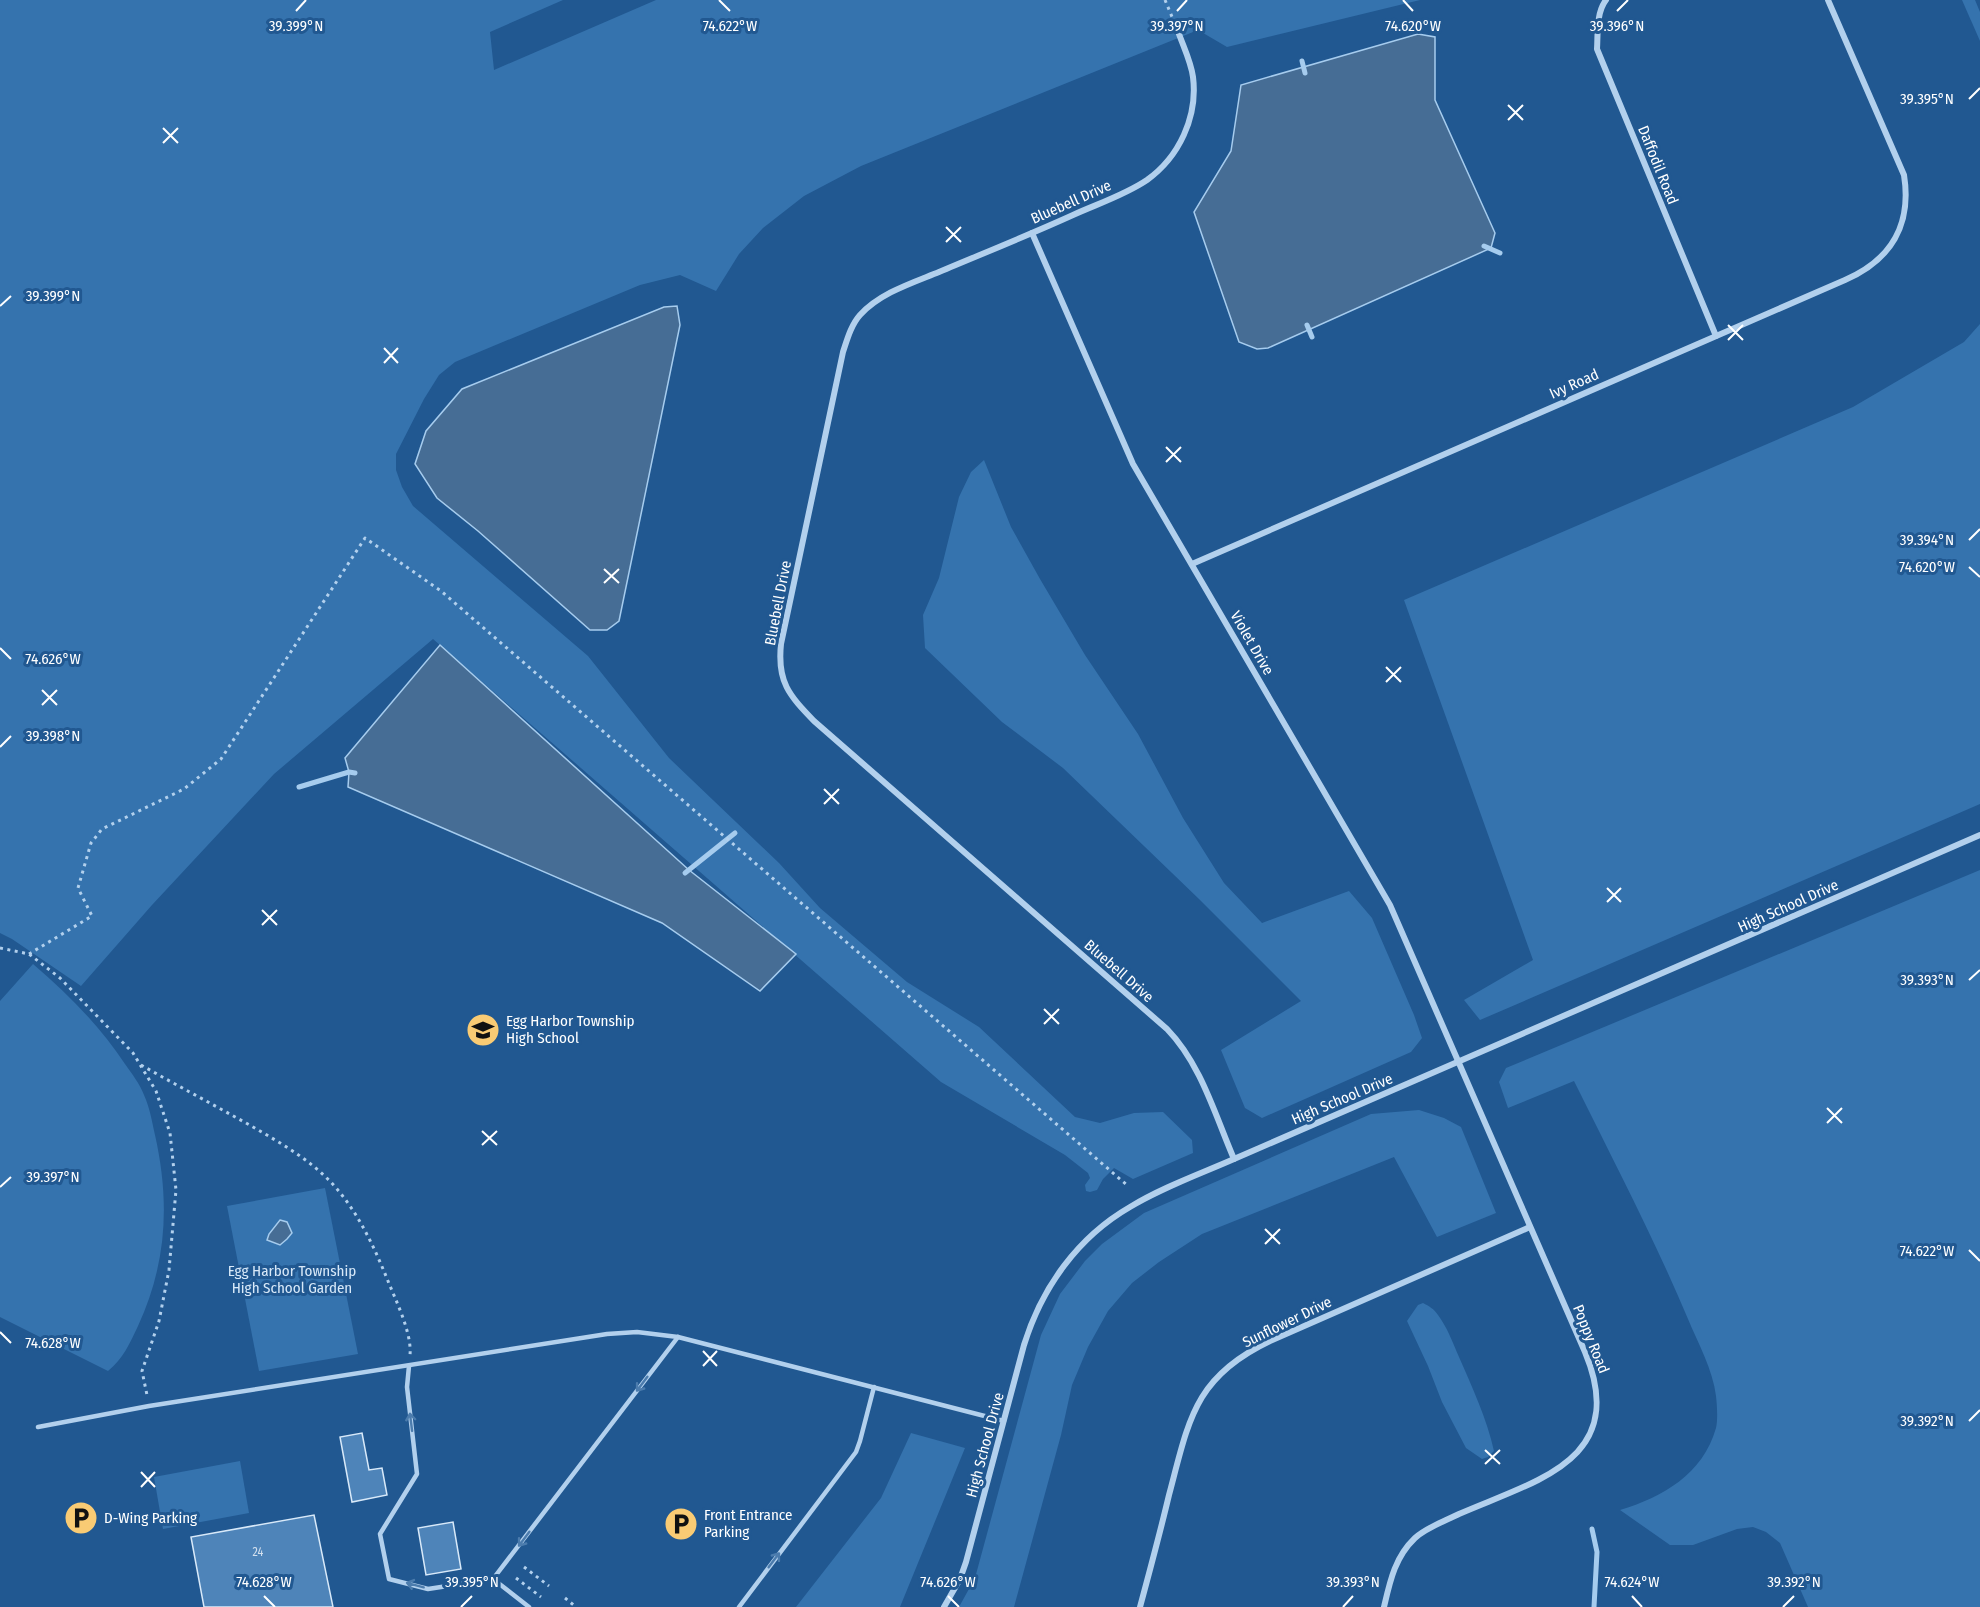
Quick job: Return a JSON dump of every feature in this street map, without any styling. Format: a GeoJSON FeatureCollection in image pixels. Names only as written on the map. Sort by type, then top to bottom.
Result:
{"type":"FeatureCollection","features":[{"type":"Feature","properties":{"kind":"street","name":"Daffodil Road"},"geometry":{"type":"LineString","coordinates":[[1606,0],[1601,6],[1597,49],[1716,336]]}},
{"type":"Feature","properties":{"kind":"street","name":"Ivy Road"},"geometry":{"type":"LineString","coordinates":[[1192,564],[1861,273],[1873,264],[1894,240],[1902,224],[1906,207],[1904,175],[1828,0]]}},
{"type":"Feature","properties":{"kind":"street","name":"Bluebell Drive"},"geometry":{"type":"LineString","coordinates":[[1179,34],[1193,77],[1194,98],[1190,119],[1182,140],[1164,165],[1146,180],[1032,233],[895,290],[872,304],[858,317],[843,352],[781,644],[780,666],[784,682],[792,698],[814,721],[1180,1042],[1190,1056],[1234,1159]]}},
{"type":"Feature","properties":{"kind":"street","name":"Violet Drive"},"geometry":{"type":"LineString","coordinates":[[1032,233],[1132,464],[1390,905],[1458,1062]]}},
{"type":"Feature","properties":{"kind":"street","name":"High School Drive"},"geometry":{"type":"LineString","coordinates":[[944,1607],[960,1579],[966,1562],[1034,1317],[1050,1286],[1078,1249],[1102,1226],[1131,1206],[1234,1159],[1980,835]]}},
{"type":"Feature","properties":{"kind":"street","name":"Poppy Road"},"geometry":{"type":"LineString","coordinates":[[1384,1607],[1395,1566],[1400,1556],[1417,1536],[1439,1523],[1562,1468],[1576,1455],[1592,1428],[1598,1400],[1593,1371],[1458,1062]]}},
{"type":"Feature","properties":{"kind":"street","name":"Sunflower Drive"},"geometry":{"type":"LineString","coordinates":[[1140,1607],[1190,1419],[1206,1390],[1224,1369],[1249,1351],[1270,1341],[1530,1227]]}},
{"type":"Feature","properties":{"kind":"lane"},"geometry":{"type":"LineString","coordinates":[[38,1427],[149,1406],[617,1333],[637,1332],[678,1337],[1004,1421]]}},
{"type":"Feature","properties":{"kind":"lane"},"geometry":{"type":"LineString","coordinates":[[409,1366],[407,1387],[417,1474],[380,1534],[389,1579],[428,1589],[493,1579],[678,1337]]}},
{"type":"Feature","properties":{"kind":"lane"},"geometry":{"type":"LineString","coordinates":[[739,1607],[856,1452],[874,1388]]}},
{"type":"Feature","properties":{"kind":"lane"},"geometry":{"type":"LineString","coordinates":[[493,1579],[529,1607]]}},
{"type":"Feature","properties":{"kind":"path"},"geometry":{"type":"LineString","coordinates":[[1165,0],[1179,34]]}},
{"type":"Feature","properties":{"kind":"path"},"geometry":{"type":"LineString","coordinates":[[29,954],[92,916],[78,888],[91,843],[102,830],[184,789],[221,759],[365,538],[441,591],[1128,1186]]}},
{"type":"Feature","properties":{"kind":"path"},"geometry":{"type":"LineString","coordinates":[[0,948],[29,954],[60,978],[133,1053],[156,1091],[170,1133],[176,1190],[169,1270],[159,1321],[142,1371],[149,1406]]}},
{"type":"Feature","properties":{"kind":"path"},"geometry":{"type":"LineString","coordinates":[[140,1065],[243,1121],[303,1157],[338,1190],[355,1213],[375,1250],[398,1306],[411,1347],[409,1366]]}},
{"type":"Feature","properties":{"kind":"path"},"geometry":{"type":"LineString","coordinates":[[524,1567],[549,1586]]}},
{"type":"Feature","properties":{"kind":"path"},"geometry":{"type":"LineString","coordinates":[[516,1578],[541,1597]]}},
{"type":"Feature","properties":{"kind":"path"},"geometry":{"type":"LineString","coordinates":[[565,1599],[576,1607]]}},
{"type":"Feature","properties":{"kind":"green space"},"geometry":{"type":"Polygon","coordinates":[[[0,0],[563,0],[490,32],[494,70],[656,0],[1420,0],[1227,47],[1198,30],[861,166],[804,196],[763,228],[739,254],[716,291],[680,275],[640,285],[455,362],[439,375],[396,454],[396,470],[402,487],[413,506],[588,656],[669,758],[779,863],[820,908],[907,982],[979,1027],[1075,1117],[1100,1123],[1134,1113],[1163,1112],[1192,1140],[1193,1153],[1133,1179],[1114,1168],[1103,1179],[1097,1190],[1086,1191],[1085,1185],[1090,1178],[1088,1173],[1065,1155],[941,1082],[433,639],[274,774],[152,905],[81,986],[0,933],[0,0]]]}},
{"type":"Feature","properties":{"kind":"green space"},"geometry":{"type":"Polygon","coordinates":[[[1962,0],[1975,0],[1980,12],[1980,41],[1962,0]]]}},
{"type":"Feature","properties":{"kind":"green space"},"geometry":{"type":"Polygon","coordinates":[[[1980,324],[1980,804],[1480,1020],[1464,1000],[1533,960],[1404,600],[1853,407],[1964,342],[1980,324]]]}},
{"type":"Feature","properties":{"kind":"green space"},"geometry":{"type":"Polygon","coordinates":[[[984,460],[1011,527],[1040,579],[1085,655],[1138,734],[1183,818],[1224,883],[1262,923],[1349,891],[1372,918],[1414,1015],[1422,1038],[1411,1052],[1262,1118],[1245,1108],[1221,1050],[1301,1001],[1063,768],[1002,722],[925,648],[923,615],[939,578],[959,497],[971,472],[984,460]]]}},
{"type":"Feature","properties":{"kind":"green space"},"geometry":{"type":"Polygon","coordinates":[[[1980,870],[1980,1607],[1808,1607],[1780,1543],[1766,1532],[1753,1527],[1737,1529],[1693,1545],[1670,1545],[1620,1510],[1666,1490],[1691,1471],[1702,1458],[1717,1424],[1712,1376],[1633,1199],[1574,1081],[1508,1108],[1499,1082],[1506,1068],[1980,870]]]}},
{"type":"Feature","properties":{"kind":"green space"},"geometry":{"type":"Polygon","coordinates":[[[33,964],[94,1024],[136,1079],[148,1105],[160,1160],[164,1208],[163,1232],[155,1279],[132,1339],[122,1356],[108,1371],[0,1317],[0,1001],[33,964]]]}},
{"type":"Feature","properties":{"kind":"green space"},"geometry":{"type":"Polygon","coordinates":[[[1419,1110],[1444,1118],[1461,1127],[1496,1213],[1437,1237],[1394,1157],[1202,1234],[1159,1262],[1132,1283],[1108,1311],[1088,1347],[1072,1385],[1061,1435],[1014,1607],[959,1607],[975,1578],[1041,1335],[1060,1294],[1085,1261],[1102,1244],[1144,1213],[1371,1114],[1419,1110]]]}},
{"type":"Feature","properties":{"kind":"green space","name":"Egg Harbor Township High School Garden"},"geometry":{"type":"Polygon","coordinates":[[[325,1188],[358,1354],[259,1371],[227,1206],[325,1188]]]}},
{"type":"Feature","properties":{"kind":"green space"},"geometry":{"type":"Polygon","coordinates":[[[1423,1303],[1435,1311],[1444,1325],[1474,1391],[1494,1451],[1488,1457],[1482,1459],[1466,1448],[1442,1402],[1407,1321],[1418,1305],[1423,1303]]]}},
{"type":"Feature","properties":{"kind":"green space"},"geometry":{"type":"Polygon","coordinates":[[[911,1433],[965,1448],[900,1607],[796,1607],[881,1498],[911,1433]]]}},
{"type":"Feature","properties":{"kind":"green space"},"geometry":{"type":"Polygon","coordinates":[[[240,1461],[249,1513],[163,1529],[154,1477],[240,1461]]]}},
{"type":"Feature","properties":{"kind":"shaded area"},"geometry":{"type":"Polygon","coordinates":[[[1418,34],[1435,37],[1435,100],[1495,233],[1491,248],[1268,348],[1257,349],[1239,342],[1194,212],[1231,151],[1241,85],[1418,34]]]}},
{"type":"Feature","properties":{"kind":"shaded area"},"geometry":{"type":"Polygon","coordinates":[[[677,306],[680,325],[619,621],[607,630],[590,630],[437,498],[415,464],[426,431],[462,389],[664,307],[677,306]]]}},
{"type":"Feature","properties":{"kind":"shaded area"},"geometry":{"type":"Polygon","coordinates":[[[440,645],[689,870],[796,954],[760,991],[662,923],[348,787],[349,772],[345,758],[440,645]]]}},
{"type":"Feature","properties":{"kind":"shaded area"},"geometry":{"type":"Polygon","coordinates":[[[280,1220],[287,1222],[292,1233],[280,1245],[267,1240],[280,1220]]]}},
{"type":"Feature","properties":{"kind":"building"},"geometry":{"type":"Polygon","coordinates":[[[362,1433],[369,1470],[382,1468],[387,1495],[352,1502],[340,1437],[362,1433]]]}},
{"type":"Feature","properties":{"kind":"building"},"geometry":{"type":"Polygon","coordinates":[[[314,1515],[333,1607],[204,1607],[191,1537],[314,1515]]]}},
{"type":"Feature","properties":{"kind":"building"},"geometry":{"type":"Polygon","coordinates":[[[453,1522],[461,1569],[426,1575],[418,1528],[453,1522]]]}},
{"type":"Feature","properties":{"kind":"waterway"},"geometry":{"type":"LineString","coordinates":[[1302,61],[1305,73]]}},
{"type":"Feature","properties":{"kind":"waterway"},"geometry":{"type":"LineString","coordinates":[[1484,246],[1500,253]]}},
{"type":"Feature","properties":{"kind":"waterway"},"geometry":{"type":"LineString","coordinates":[[1307,325],[1312,337]]}},
{"type":"Feature","properties":{"kind":"waterway"},"geometry":{"type":"LineString","coordinates":[[299,787],[349,772],[355,773]]}},
{"type":"Feature","properties":{"kind":"waterway"},"geometry":{"type":"LineString","coordinates":[[685,873],[735,833]]}},
{"type":"Feature","properties":{"kind":"waterway"},"geometry":{"type":"LineString","coordinates":[[1592,1529],[1597,1552],[1594,1607]]}},
{"type":"Feature","properties":{"kind":"place","name":"Egg Harbor Township High School"},"geometry":{"type":"Point","coordinates":[483,1030]}},
{"type":"Feature","properties":{"kind":"place","name":"D-Wing Parking"},"geometry":{"type":"Point","coordinates":[81,1518]}},
{"type":"Feature","properties":{"kind":"place","name":"Front Entrance Parking"},"geometry":{"type":"Point","coordinates":[681,1524]}}]}
